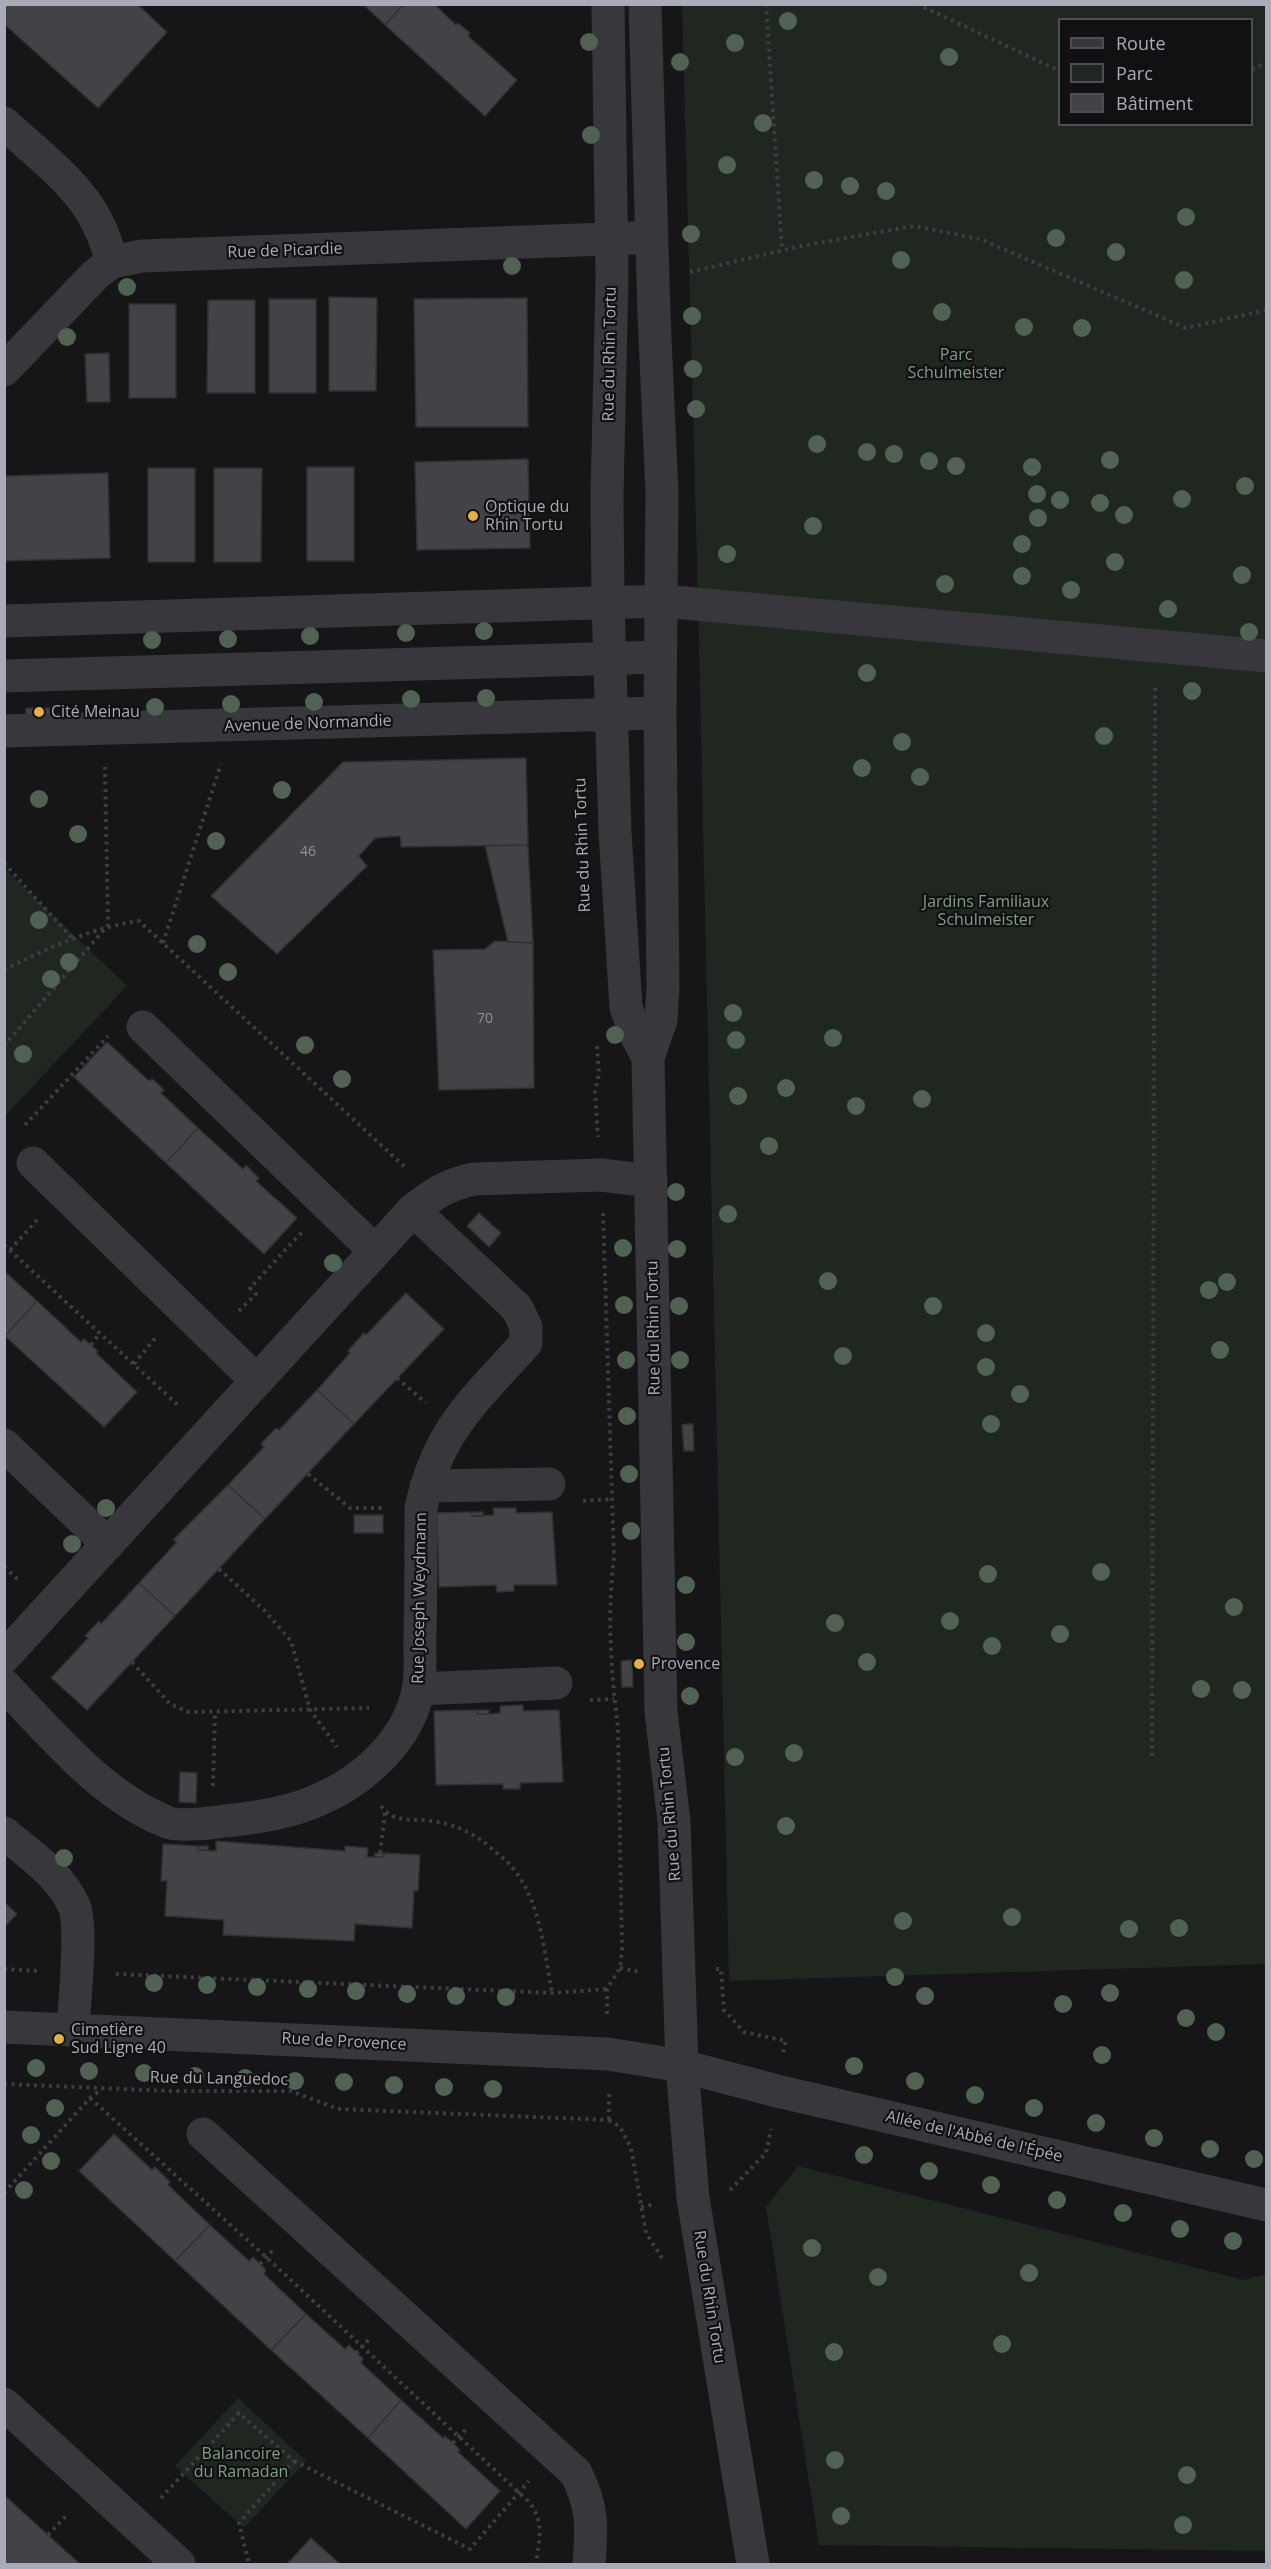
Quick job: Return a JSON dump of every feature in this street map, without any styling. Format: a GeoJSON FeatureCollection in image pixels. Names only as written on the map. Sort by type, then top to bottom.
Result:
{"type":"FeatureCollection","features":[{"type":"Feature","properties":{"kind":"street","name":"Rue du Rhin Tortu"},"geometry":{"type":"LineString","coordinates":[[608,4],[611,239],[607,495],[615,832],[626,1007],[634,1031],[648,1058]]}},
{"type":"Feature","properties":{"kind":"street","name":"Rue du Rhin Tortu"},"geometry":{"type":"LineString","coordinates":[[645,4],[662,494],[660,713],[663,988],[661,1020],[648,1058],[661,1712],[674,1821],[682,2066],[693,2198],[753,2565]]}},
{"type":"Feature","properties":{"kind":"street"},"geometry":{"type":"LineString","coordinates":[[4,123],[86,203],[99,225],[112,262]]}},
{"type":"Feature","properties":{"kind":"street","name":"Rue de Picardie"},"geometry":{"type":"LineString","coordinates":[[4,370],[95,275],[112,262],[142,256],[652,238]]}},
{"type":"Feature","properties":{"kind":"street"},"geometry":{"type":"LineString","coordinates":[[4,621],[662,601],[1266,656]]}},
{"type":"Feature","properties":{"kind":"street"},"geometry":{"type":"LineString","coordinates":[[4,676],[660,657]]}},
{"type":"Feature","properties":{"kind":"street","name":"Avenue de Normandie"},"geometry":{"type":"LineString","coordinates":[[4,731],[660,713]]}},
{"type":"Feature","properties":{"kind":"street"},"geometry":{"type":"LineString","coordinates":[[143,1027],[375,1251]]}},
{"type":"Feature","properties":{"kind":"street"},"geometry":{"type":"LineString","coordinates":[[33,1163],[257,1381]]}},
{"type":"Feature","properties":{"kind":"street"},"geometry":{"type":"LineString","coordinates":[[4,1658],[375,1251],[423,1202],[455,1183],[474,1179],[601,1175],[651,1181]]}},
{"type":"Feature","properties":{"kind":"street","name":"Rue Joseph Weydmann"},"geometry":{"type":"LineString","coordinates":[[4,1685],[105,1785],[169,1823],[213,1823],[277,1813],[318,1801],[359,1778],[392,1744],[416,1697],[421,1508],[426,1486],[447,1435],[463,1413],[526,1343],[526,1327],[517,1308],[423,1202]]}},
{"type":"Feature","properties":{"kind":"street"},"geometry":{"type":"LineString","coordinates":[[4,1444],[108,1544]]}},
{"type":"Feature","properties":{"kind":"street"},"geometry":{"type":"LineString","coordinates":[[426,1486],[549,1484]]}},
{"type":"Feature","properties":{"kind":"street"},"geometry":{"type":"LineString","coordinates":[[416,1697],[567,1692]]}},
{"type":"Feature","properties":{"kind":"street"},"geometry":{"type":"LineString","coordinates":[[4,1833],[57,1880],[74,1907],[78,1926],[73,2030]]}},
{"type":"Feature","properties":{"kind":"street","name":"Rue de Provence"},"geometry":{"type":"LineString","coordinates":[[4,2027],[608,2054],[682,2066]]}},
{"type":"Feature","properties":{"kind":"street","name":"Allée de l'Abbé de l'Épée"},"geometry":{"type":"LineString","coordinates":[[682,2066],[777,2091],[1266,2205]]}},
{"type":"Feature","properties":{"kind":"street"},"geometry":{"type":"LineString","coordinates":[[203,2134],[576,2473],[588,2499],[591,2534],[589,2565]]}},
{"type":"Feature","properties":{"kind":"street"},"geometry":{"type":"LineString","coordinates":[[4,2404],[179,2565]]}},
{"type":"Feature","properties":{"kind":"path"},"geometry":{"type":"LineString","coordinates":[[766,4],[782,250]]}},
{"type":"Feature","properties":{"kind":"path"},"geometry":{"type":"LineString","coordinates":[[917,4],[1058,72]]}},
{"type":"Feature","properties":{"kind":"path"},"geometry":{"type":"LineString","coordinates":[[652,238],[689,273],[782,250],[914,226],[980,239],[1186,328],[1266,310]]}},
{"type":"Feature","properties":{"kind":"path"},"geometry":{"type":"LineString","coordinates":[[1152,1756],[1155,645]]}},
{"type":"Feature","properties":{"kind":"path"},"geometry":{"type":"LineString","coordinates":[[4,1046],[108,925],[102,729]]}},
{"type":"Feature","properties":{"kind":"path"},"geometry":{"type":"LineString","coordinates":[[163,943],[223,756]]}},
{"type":"Feature","properties":{"kind":"path"},"geometry":{"type":"LineString","coordinates":[[4,863],[72,938]]}},
{"type":"Feature","properties":{"kind":"path"},"geometry":{"type":"LineString","coordinates":[[4,970],[72,938],[108,925],[139,921],[423,1202]]}},
{"type":"Feature","properties":{"kind":"path"},"geometry":{"type":"LineString","coordinates":[[20,1130],[115,1028],[129,1040],[143,1027]]}},
{"type":"Feature","properties":{"kind":"path"},"geometry":{"type":"LineString","coordinates":[[596,1039],[599,1073],[595,1092],[601,1175],[614,1558],[611,1582],[614,1699],[618,1727],[622,1950],[620,1968],[607,1989],[607,2012]]}},
{"type":"Feature","properties":{"kind":"path"},"geometry":{"type":"LineString","coordinates":[[212,1337],[256,1294],[250,1288],[327,1205]]}},
{"type":"Feature","properties":{"kind":"path"},"geometry":{"type":"LineString","coordinates":[[4,1245],[209,1433]]}},
{"type":"Feature","properties":{"kind":"path"},"geometry":{"type":"LineString","coordinates":[[91,1345],[100,1333]]}},
{"type":"Feature","properties":{"kind":"path"},"geometry":{"type":"LineString","coordinates":[[398,1378],[431,1408]]}},
{"type":"Feature","properties":{"kind":"path"},"geometry":{"type":"LineString","coordinates":[[132,1662],[170,1704],[189,1712],[416,1697]]}},
{"type":"Feature","properties":{"kind":"path"},"geometry":{"type":"LineString","coordinates":[[567,1692],[614,1699]]}},
{"type":"Feature","properties":{"kind":"path"},"geometry":{"type":"LineString","coordinates":[[213,1823],[215,1712]]}},
{"type":"Feature","properties":{"kind":"path"},"geometry":{"type":"LineString","coordinates":[[380,1853],[385,1812]]}},
{"type":"Feature","properties":{"kind":"path"},"geometry":{"type":"LineString","coordinates":[[620,1968],[643,1973]]}},
{"type":"Feature","properties":{"kind":"path"},"geometry":{"type":"LineString","coordinates":[[4,1969],[552,1993],[607,1989]]}},
{"type":"Feature","properties":{"kind":"path"},"geometry":{"type":"LineString","coordinates":[[721,1969],[724,2010],[744,2032],[786,2041],[782,2060]]}},
{"type":"Feature","properties":{"kind":"path","name":"Rue du Languedoc"},"geometry":{"type":"LineString","coordinates":[[4,2084],[291,2091],[338,2109],[609,2120]]}},
{"type":"Feature","properties":{"kind":"path"},"geometry":{"type":"LineString","coordinates":[[4,2193],[90,2098],[103,2088]]}},
{"type":"Feature","properties":{"kind":"path"},"geometry":{"type":"LineString","coordinates":[[609,2088],[609,2120],[620,2127],[631,2148],[641,2207]]}},
{"type":"Feature","properties":{"kind":"path"},"geometry":{"type":"LineString","coordinates":[[90,2098],[519,2492],[536,2510],[540,2520],[536,2565]]}},
{"type":"Feature","properties":{"kind":"path"},"geometry":{"type":"LineString","coordinates":[[730,2190],[766,2153],[770,2134]]}},
{"type":"Feature","properties":{"kind":"path"},"geometry":{"type":"LineString","coordinates":[[136,2525],[239,2413],[294,2461],[470,2549],[555,2452]]}},
{"type":"Feature","properties":{"kind":"path"},"geometry":{"type":"LineString","coordinates":[[249,2565],[239,2523],[294,2461]]}},
{"type":"Feature","properties":{"kind":"green space","name":"Jardins Familiaux Schulmeister"},"geometry":{"type":"Polygon","coordinates":[[[682,5],[1266,5],[1266,1964],[729,1981],[698,601],[682,5]]]}},
{"type":"Feature","properties":{"kind":"green space"},"geometry":{"type":"Polygon","coordinates":[[[4,868],[127,986],[5,1116],[4,1116],[4,868]]]}},
{"type":"Feature","properties":{"kind":"green space"},"geometry":{"type":"Polygon","coordinates":[[[798,2166],[1244,2280],[1266,2274],[1266,2551],[819,2545],[766,2207],[798,2166]]]}},
{"type":"Feature","properties":{"kind":"green space","name":"Balancoire du Ramadan"},"geometry":{"type":"Polygon","coordinates":[[[238,2398],[306,2461],[244,2528],[175,2466],[238,2398]]]}},
{"type":"Feature","properties":{"kind":"building"},"geometry":{"type":"Polygon","coordinates":[[[4,4],[137,4],[167,32],[98,108],[4,24],[4,4]]]}},
{"type":"Feature","properties":{"kind":"building"},"geometry":{"type":"Polygon","coordinates":[[[363,4],[404,4],[385,25],[363,4]]]}},
{"type":"Feature","properties":{"kind":"building"},"geometry":{"type":"Polygon","coordinates":[[[404,4],[434,4],[456,25],[458,23],[470,33],[468,36],[517,80],[485,116],[385,25],[404,4]]]}},
{"type":"Feature","properties":{"kind":"building"},"geometry":{"type":"Polygon","coordinates":[[[329,297],[377,298],[376,391],[329,391],[329,297]]]}},
{"type":"Feature","properties":{"kind":"building"},"geometry":{"type":"Polygon","coordinates":[[[527,298],[528,427],[416,427],[414,299],[527,298]]]}},
{"type":"Feature","properties":{"kind":"building"},"geometry":{"type":"Polygon","coordinates":[[[269,299],[316,299],[316,393],[269,393],[269,299]]]}},
{"type":"Feature","properties":{"kind":"building"},"geometry":{"type":"Polygon","coordinates":[[[208,300],[255,300],[255,393],[207,393],[208,300]]]}},
{"type":"Feature","properties":{"kind":"building"},"geometry":{"type":"Polygon","coordinates":[[[129,304],[176,304],[176,398],[129,398],[129,304]]]}},
{"type":"Feature","properties":{"kind":"building"},"geometry":{"type":"Polygon","coordinates":[[[109,353],[110,402],[87,402],[85,354],[109,353]]]}},
{"type":"Feature","properties":{"kind":"building"},"geometry":{"type":"Polygon","coordinates":[[[528,459],[530,548],[417,550],[415,462],[528,459]]]}},
{"type":"Feature","properties":{"kind":"building"},"geometry":{"type":"Polygon","coordinates":[[[307,467],[354,467],[354,561],[307,561],[307,467]]]}},
{"type":"Feature","properties":{"kind":"building"},"geometry":{"type":"Polygon","coordinates":[[[148,468],[195,468],[195,562],[148,562],[148,468]]]}},
{"type":"Feature","properties":{"kind":"building"},"geometry":{"type":"Polygon","coordinates":[[[214,468],[262,468],[261,562],[214,562],[214,468]]]}},
{"type":"Feature","properties":{"kind":"building"},"geometry":{"type":"Polygon","coordinates":[[[108,473],[110,558],[4,561],[4,476],[108,473]]]}},
{"type":"Feature","properties":{"kind":"building","name":"Cité Meinau"},"geometry":{"type":"Polygon","coordinates":[[[26,708],[51,708],[51,716],[26,717],[26,708]]]}},
{"type":"Feature","properties":{"kind":"building"},"geometry":{"type":"Polygon","coordinates":[[[526,758],[528,845],[401,847],[400,836],[375,838],[359,856],[367,866],[277,954],[211,896],[343,762],[526,758]]]}},
{"type":"Feature","properties":{"kind":"building"},"geometry":{"type":"Polygon","coordinates":[[[528,845],[533,943],[508,942],[485,846],[528,845]]]}},
{"type":"Feature","properties":{"kind":"building"},"geometry":{"type":"Polygon","coordinates":[[[495,941],[533,943],[534,1088],[439,1090],[433,950],[485,949],[495,941]]]}},
{"type":"Feature","properties":{"kind":"building"},"geometry":{"type":"Polygon","coordinates":[[[107,1042],[149,1081],[152,1079],[157,1083],[164,1090],[161,1093],[198,1128],[166,1163],[74,1077],[107,1042]]]}},
{"type":"Feature","properties":{"kind":"building"},"geometry":{"type":"Polygon","coordinates":[[[198,1128],[243,1169],[246,1165],[259,1178],[256,1181],[297,1218],[264,1254],[166,1163],[198,1128]]]}},
{"type":"Feature","properties":{"kind":"building"},"geometry":{"type":"Polygon","coordinates":[[[479,1213],[501,1233],[489,1247],[467,1226],[479,1213]]]}},
{"type":"Feature","properties":{"kind":"building"},"geometry":{"type":"Polygon","coordinates":[[[4,1271],[37,1301],[5,1336],[4,1336],[4,1271]]]}},
{"type":"Feature","properties":{"kind":"building"},"geometry":{"type":"Polygon","coordinates":[[[406,1293],[444,1329],[354,1424],[317,1390],[350,1353],[348,1351],[364,1333],[366,1335],[406,1293]]]}},
{"type":"Feature","properties":{"kind":"building"},"geometry":{"type":"Polygon","coordinates":[[[37,1301],[81,1342],[84,1339],[98,1351],[96,1353],[137,1392],[104,1427],[5,1336],[37,1301]]]}},
{"type":"Feature","properties":{"kind":"building"},"geometry":{"type":"Polygon","coordinates":[[[317,1390],[354,1424],[265,1519],[228,1485],[264,1447],[261,1444],[276,1428],[279,1430],[317,1390]]]}},
{"type":"Feature","properties":{"kind":"building"},"geometry":{"type":"Polygon","coordinates":[[[693,1424],[694,1451],[684,1451],[682,1425],[693,1424]]]}},
{"type":"Feature","properties":{"kind":"building"},"geometry":{"type":"Polygon","coordinates":[[[228,1485],[265,1519],[175,1616],[139,1583],[177,1542],[173,1540],[228,1485]]]}},
{"type":"Feature","properties":{"kind":"building"},"geometry":{"type":"Polygon","coordinates":[[[493,1508],[516,1508],[516,1513],[552,1512],[557,1585],[514,1585],[514,1591],[497,1592],[496,1585],[439,1587],[437,1513],[471,1512],[472,1516],[494,1515],[493,1508]]]}},
{"type":"Feature","properties":{"kind":"building"},"geometry":{"type":"Polygon","coordinates":[[[471,1512],[483,1512],[483,1516],[472,1516],[471,1512]]]}},
{"type":"Feature","properties":{"kind":"building"},"geometry":{"type":"Polygon","coordinates":[[[354,1515],[383,1515],[383,1533],[354,1533],[354,1515]]]}},
{"type":"Feature","properties":{"kind":"building"},"geometry":{"type":"Polygon","coordinates":[[[139,1583],[175,1616],[87,1710],[51,1678],[88,1638],[85,1636],[99,1621],[101,1624],[139,1583]]]}},
{"type":"Feature","properties":{"kind":"building"},"geometry":{"type":"Polygon","coordinates":[[[632,1660],[633,1687],[622,1687],[621,1661],[632,1660]]]}},
{"type":"Feature","properties":{"kind":"building"},"geometry":{"type":"Polygon","coordinates":[[[523,1705],[523,1711],[559,1710],[563,1782],[520,1783],[520,1789],[503,1789],[503,1784],[436,1785],[434,1711],[477,1710],[477,1714],[489,1714],[500,1713],[500,1706],[523,1705]]]}},
{"type":"Feature","properties":{"kind":"building"},"geometry":{"type":"Polygon","coordinates":[[[477,1710],[489,1710],[489,1714],[477,1714],[477,1710]]]}},
{"type":"Feature","properties":{"kind":"building"},"geometry":{"type":"Polygon","coordinates":[[[180,1772],[197,1773],[196,1803],[179,1802],[180,1772]]]}},
{"type":"Feature","properties":{"kind":"building"},"geometry":{"type":"Polygon","coordinates":[[[216,1841],[345,1851],[345,1846],[368,1848],[367,1857],[384,1857],[384,1853],[420,1855],[418,1891],[414,1891],[412,1928],[355,1924],[354,1941],[223,1935],[224,1920],[165,1916],[167,1881],[161,1881],[163,1844],[198,1846],[198,1850],[216,1851],[216,1841]]]}},
{"type":"Feature","properties":{"kind":"building"},"geometry":{"type":"Polygon","coordinates":[[[198,1846],[208,1846],[208,1850],[198,1850],[198,1846]]]}},
{"type":"Feature","properties":{"kind":"building"},"geometry":{"type":"Polygon","coordinates":[[[375,1853],[384,1853],[384,1857],[374,1857],[375,1853]]]}},
{"type":"Feature","properties":{"kind":"building"},"geometry":{"type":"Polygon","coordinates":[[[4,1902],[17,1914],[4,1927],[4,1902]]]}},
{"type":"Feature","properties":{"kind":"building"},"geometry":{"type":"Polygon","coordinates":[[[114,2134],[152,2170],[155,2167],[170,2182],[168,2185],[210,2225],[175,2261],[79,2171],[114,2134]]]}},
{"type":"Feature","properties":{"kind":"building"},"geometry":{"type":"Polygon","coordinates":[[[210,2225],[249,2261],[253,2257],[266,2270],[264,2274],[306,2314],[271,2350],[175,2261],[210,2225]]]}},
{"type":"Feature","properties":{"kind":"building"},"geometry":{"type":"Polygon","coordinates":[[[306,2314],[345,2349],[349,2345],[363,2359],[361,2363],[401,2400],[368,2438],[271,2350],[306,2314]]]}},
{"type":"Feature","properties":{"kind":"building"},"geometry":{"type":"Polygon","coordinates":[[[401,2400],[443,2438],[445,2436],[453,2443],[460,2450],[458,2452],[500,2491],[466,2529],[368,2438],[401,2400]]]}},
{"type":"Feature","properties":{"kind":"building"},"geometry":{"type":"Polygon","coordinates":[[[4,2495],[80,2564],[7,2564],[4,2562],[4,2495]]]}},
{"type":"Feature","properties":{"kind":"building"},"geometry":{"type":"Polygon","coordinates":[[[311,2538],[340,2564],[287,2564],[311,2538]]]}},
{"type":"Feature","properties":{"kind":"place","name":"Optique du Rhin Tortu"},"geometry":{"type":"Point","coordinates":[473,516]}},
{"type":"Feature","properties":{"kind":"place","name":"Cité Meinau"},"geometry":{"type":"Point","coordinates":[39,712]}},
{"type":"Feature","properties":{"kind":"place","name":"Provence"},"geometry":{"type":"Point","coordinates":[639,1664]}},
{"type":"Feature","properties":{"kind":"place","name":"Cimetière Sud Ligne 40"},"geometry":{"type":"Point","coordinates":[59,2039]}},
{"type":"Feature","properties":{"kind":"park label","name":"Parc Schulmeister"},"geometry":{"type":"Point","coordinates":[956,364]}}]}
